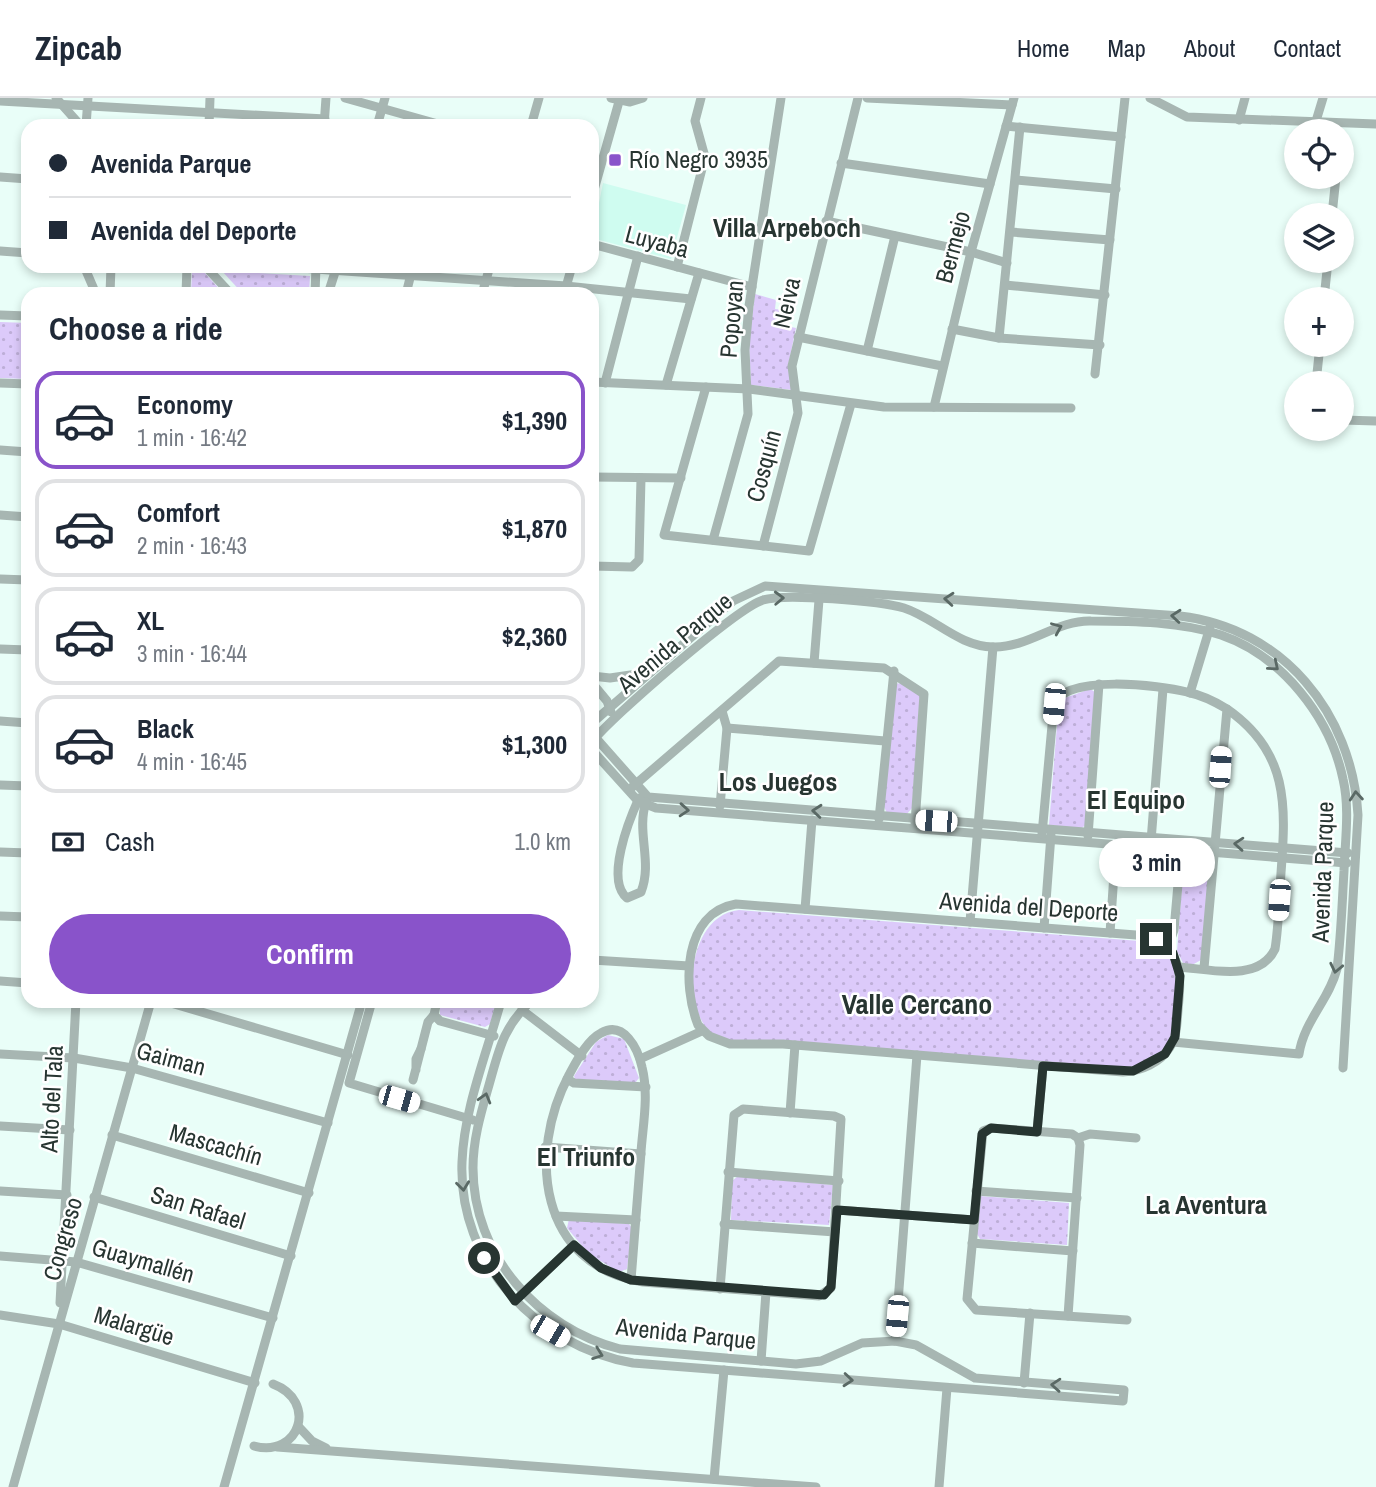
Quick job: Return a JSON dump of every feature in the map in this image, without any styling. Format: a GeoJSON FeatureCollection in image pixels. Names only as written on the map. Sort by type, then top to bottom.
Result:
{"type":"FeatureCollection","features":[{"type":"Feature","properties":{"kind":"street"},"geometry":{"type":"LineString","coordinates":[[209,119],[210,98]]}},
{"type":"Feature","properties":{"kind":"street"},"geometry":{"type":"LineString","coordinates":[[324,119],[326,98]]}},
{"type":"Feature","properties":{"kind":"street"},"geometry":{"type":"LineString","coordinates":[[345,98],[420,119]]}},
{"type":"Feature","properties":{"kind":"street"},"geometry":{"type":"LineString","coordinates":[[379,119],[385,98]]}},
{"type":"Feature","properties":{"kind":"street"},"geometry":{"type":"LineString","coordinates":[[533,119],[539,98]]}},
{"type":"Feature","properties":{"kind":"street"},"geometry":{"type":"LineString","coordinates":[[599,170],[617,99],[630,102],[643,98]]}},
{"type":"Feature","properties":{"kind":"street"},"geometry":{"type":"LineString","coordinates":[[677,267],[705,157],[695,121],[701,98]]}},
{"type":"Feature","properties":{"kind":"street","name":"Popoyan"},"geometry":{"type":"LineString","coordinates":[[713,540],[748,414],[745,350],[781,98]]}},
{"type":"Feature","properties":{"kind":"street","name":"Neiva"},"geometry":{"type":"LineString","coordinates":[[796,395],[792,366],[798,337],[858,98]]}},
{"type":"Feature","properties":{"kind":"street"},"geometry":{"type":"LineString","coordinates":[[867,98],[1013,102]]}},
{"type":"Feature","properties":{"kind":"street"},"geometry":{"type":"LineString","coordinates":[[1096,374],[1125,98]]}},
{"type":"Feature","properties":{"kind":"street"},"geometry":{"type":"LineString","coordinates":[[1150,98],[1168,101],[1181,116],[1284,121]]}},
{"type":"Feature","properties":{"kind":"street"},"geometry":{"type":"LineString","coordinates":[[1239,120],[1245,98]]}},
{"type":"Feature","properties":{"kind":"street"},"geometry":{"type":"LineString","coordinates":[[1317,119],[1323,98]]}},
{"type":"Feature","properties":{"kind":"street"},"geometry":{"type":"LineString","coordinates":[[59,101],[77,119]]}},
{"type":"Feature","properties":{"kind":"street"},"geometry":{"type":"LineString","coordinates":[[0,102],[87,102],[286,119]]}},
{"type":"Feature","properties":{"kind":"street","name":"Bermejo"},"geometry":{"type":"LineString","coordinates":[[934,407],[971,252],[1013,102]]}},
{"type":"Feature","properties":{"kind":"street"},"geometry":{"type":"LineString","coordinates":[[1354,126],[1376,124]]}},
{"type":"Feature","properties":{"kind":"street"},"geometry":{"type":"LineString","coordinates":[[1006,125],[1121,137]]}},
{"type":"Feature","properties":{"kind":"street"},"geometry":{"type":"LineString","coordinates":[[999,338],[1020,127]]}},
{"type":"Feature","properties":{"kind":"street"},"geometry":{"type":"LineString","coordinates":[[841,163],[990,184]]}},
{"type":"Feature","properties":{"kind":"street"},"geometry":{"type":"LineString","coordinates":[[0,177],[21,178]]}},
{"type":"Feature","properties":{"kind":"street"},"geometry":{"type":"LineString","coordinates":[[1016,180],[1116,188]]}},
{"type":"Feature","properties":{"kind":"street"},"geometry":{"type":"LineString","coordinates":[[826,221],[971,252],[1007,263]]}},
{"type":"Feature","properties":{"kind":"street"},"geometry":{"type":"LineString","coordinates":[[1011,232],[1110,240]]}},
{"type":"Feature","properties":{"kind":"street"},"geometry":{"type":"LineString","coordinates":[[867,351],[895,236]]}},
{"type":"Feature","properties":{"kind":"street","name":"Luyaba"},"geometry":{"type":"LineString","coordinates":[[599,246],[752,287]]}},
{"type":"Feature","properties":{"kind":"street"},"geometry":{"type":"LineString","coordinates":[[0,251],[21,252]]}},
{"type":"Feature","properties":{"kind":"street"},"geometry":{"type":"LineString","coordinates":[[606,383],[638,256]]}},
{"type":"Feature","properties":{"kind":"street"},"geometry":{"type":"LineString","coordinates":[[212,273],[224,287]]}},
{"type":"Feature","properties":{"kind":"street"},"geometry":{"type":"LineString","coordinates":[[434,273],[541,287]]}},
{"type":"Feature","properties":{"kind":"street"},"geometry":{"type":"LineString","coordinates":[[484,287],[488,273]]}},
{"type":"Feature","properties":{"kind":"street"},"geometry":{"type":"LineString","coordinates":[[667,385],[699,273]]}},
{"type":"Feature","properties":{"kind":"street"},"geometry":{"type":"LineString","coordinates":[[1005,285],[1105,295]]}},
{"type":"Feature","properties":{"kind":"street"},"geometry":{"type":"LineString","coordinates":[[599,291],[691,299]]}},
{"type":"Feature","properties":{"kind":"street"},"geometry":{"type":"LineString","coordinates":[[0,315],[21,316]]}},
{"type":"Feature","properties":{"kind":"street"},"geometry":{"type":"LineString","coordinates":[[952,329],[999,338],[1100,345]]}},
{"type":"Feature","properties":{"kind":"street"},"geometry":{"type":"LineString","coordinates":[[798,337],[942,366]]}},
{"type":"Feature","properties":{"kind":"street"},"geometry":{"type":"LineString","coordinates":[[599,382],[748,389],[851,404],[1071,408]]}},
{"type":"Feature","properties":{"kind":"street"},"geometry":{"type":"LineString","coordinates":[[0,383],[21,384]]}},
{"type":"Feature","properties":{"kind":"street"},"geometry":{"type":"LineString","coordinates":[[706,387],[664,535],[804,552],[812,547],[851,404]]}},
{"type":"Feature","properties":{"kind":"street","name":"Cosquín"},"geometry":{"type":"LineString","coordinates":[[762,546],[798,413],[796,395]]}},
{"type":"Feature","properties":{"kind":"street"},"geometry":{"type":"LineString","coordinates":[[1354,420],[1376,421]]}},
{"type":"Feature","properties":{"kind":"street"},"geometry":{"type":"LineString","coordinates":[[0,450],[21,452]]}},
{"type":"Feature","properties":{"kind":"street"},"geometry":{"type":"LineString","coordinates":[[599,477],[681,478]]}},
{"type":"Feature","properties":{"kind":"street"},"geometry":{"type":"LineString","coordinates":[[599,566],[632,567],[639,561],[640,478]]}},
{"type":"Feature","properties":{"kind":"street"},"geometry":{"type":"LineString","coordinates":[[0,515],[21,516]]}},
{"type":"Feature","properties":{"kind":"street"},"geometry":{"type":"LineString","coordinates":[[0,579],[21,580]]}},
{"type":"Feature","properties":{"kind":"street","name":"Avenida Parque"},"geometry":{"type":"LineString","coordinates":[[599,717],[733,601],[765,586],[1175,616],[1212,621],[1238,630],[1273,650],[1301,676],[1321,701],[1339,732],[1355,781],[1356,859],[1343,1068]]}},
{"type":"Feature","properties":{"kind":"street","name":"Avenida Parque"},"geometry":{"type":"LineString","coordinates":[[599,733],[748,605],[772,598],[903,608],[954,636],[993,647],[1025,643],[1064,625],[1082,621],[1209,632],[1236,641],[1265,659],[1291,682],[1317,714],[1336,753],[1347,804],[1337,969],[1330,989],[1309,1021],[1299,1054],[1173,1042]]}},
{"type":"Feature","properties":{"kind":"street"},"geometry":{"type":"LineString","coordinates":[[814,663],[819,600]]}},
{"type":"Feature","properties":{"kind":"street"},"geometry":{"type":"LineString","coordinates":[[1190,693],[1212,621]]}},
{"type":"Feature","properties":{"kind":"street"},"geometry":{"type":"LineString","coordinates":[[970,922],[993,647]]}},
{"type":"Feature","properties":{"kind":"street"},"geometry":{"type":"LineString","coordinates":[[0,649],[21,650]]}},
{"type":"Feature","properties":{"kind":"street"},"geometry":{"type":"LineString","coordinates":[[665,660],[673,669]]}},
{"type":"Feature","properties":{"kind":"street"},"geometry":{"type":"LineString","coordinates":[[632,788],[779,661],[884,668],[894,671],[924,694],[915,824]]}},
{"type":"Feature","properties":{"kind":"street"},"geometry":{"type":"LineString","coordinates":[[599,677],[610,678],[653,671]]}},
{"type":"Feature","properties":{"kind":"street"},"geometry":{"type":"LineString","coordinates":[[879,821],[894,671]]}},
{"type":"Feature","properties":{"kind":"street"},"geometry":{"type":"LineString","coordinates":[[1088,837],[1099,684]]}},
{"type":"Feature","properties":{"kind":"street"},"geometry":{"type":"LineString","coordinates":[[1044,928],[1054,701],[1085,685],[1099,684],[1190,693],[1227,709],[1254,732],[1273,762],[1285,805],[1276,942],[1270,957],[1248,971],[1179,967]]}},
{"type":"Feature","properties":{"kind":"street"},"geometry":{"type":"LineString","coordinates":[[1151,842],[1163,689]]}},
{"type":"Feature","properties":{"kind":"street"},"geometry":{"type":"LineString","coordinates":[[599,693],[610,708],[612,721]]}},
{"type":"Feature","properties":{"kind":"street"},"geometry":{"type":"LineString","coordinates":[[1204,968],[1227,709]]}},
{"type":"Feature","properties":{"kind":"street"},"geometry":{"type":"LineString","coordinates":[[720,808],[727,728],[722,711]]}},
{"type":"Feature","properties":{"kind":"street"},"geometry":{"type":"LineString","coordinates":[[0,721],[21,722]]}},
{"type":"Feature","properties":{"kind":"street"},"geometry":{"type":"LineString","coordinates":[[727,728],[886,741]]}},
{"type":"Feature","properties":{"kind":"street"},"geometry":{"type":"LineString","coordinates":[[599,747],[632,788]]}},
{"type":"Feature","properties":{"kind":"street"},"geometry":{"type":"LineString","coordinates":[[599,757],[643,799],[812,820],[879,821]]}},
{"type":"Feature","properties":{"kind":"street"},"geometry":{"type":"LineString","coordinates":[[0,785],[21,786]]}},
{"type":"Feature","properties":{"kind":"street"},"geometry":{"type":"LineString","coordinates":[[643,799],[646,877],[641,892],[627,898],[621,890],[618,864],[643,799]]}},
{"type":"Feature","properties":{"kind":"street"},"geometry":{"type":"LineString","coordinates":[[720,808],[1214,847],[1282,858],[1344,863],[1356,859]]}},
{"type":"Feature","properties":{"kind":"street"},"geometry":{"type":"LineString","coordinates":[[805,909],[812,820]]}},
{"type":"Feature","properties":{"kind":"street"},"geometry":{"type":"LineString","coordinates":[[1088,837],[1116,844],[1151,842],[1181,849],[1283,847],[1345,852],[1356,859]]}},
{"type":"Feature","properties":{"kind":"street"},"geometry":{"type":"LineString","coordinates":[[1110,933],[1116,844]]}},
{"type":"Feature","properties":{"kind":"street"},"geometry":{"type":"LineString","coordinates":[[640,1059],[702,1031],[730,1044],[795,1045],[1133,1071],[1161,1058],[1173,1042],[1179,967],[1168,947],[1174,930],[1181,849]]}},
{"type":"Feature","properties":{"kind":"street"},"geometry":{"type":"LineString","coordinates":[[0,852],[21,853]]}},
{"type":"Feature","properties":{"kind":"street","name":"Avenida del Deporte"},"geometry":{"type":"LineString","coordinates":[[702,1031],[693,1009],[689,966],[704,923],[722,908],[736,904],[1149,936],[1168,947]]}},
{"type":"Feature","properties":{"kind":"street"},"geometry":{"type":"LineString","coordinates":[[0,916],[21,917]]}},
{"type":"Feature","properties":{"kind":"street"},"geometry":{"type":"LineString","coordinates":[[599,960],[689,966]]}},
{"type":"Feature","properties":{"kind":"street"},"geometry":{"type":"LineString","coordinates":[[0,981],[21,982]]}},
{"type":"Feature","properties":{"kind":"street","name":"Alto del Tala"},"geometry":{"type":"LineString","coordinates":[[59,1324],[76,1008]]}},
{"type":"Feature","properties":{"kind":"street","name":"Congreso"},"geometry":{"type":"LineString","coordinates":[[13,1487],[149,1008]]}},
{"type":"Feature","properties":{"kind":"street"},"geometry":{"type":"LineString","coordinates":[[188,1008],[348,1055]]}},
{"type":"Feature","properties":{"kind":"street"},"geometry":{"type":"LineString","coordinates":[[224,1487],[360,1008]]}},
{"type":"Feature","properties":{"kind":"street"},"geometry":{"type":"LineString","coordinates":[[370,1008],[349,1079],[353,1086],[478,1121]]}},
{"type":"Feature","properties":{"kind":"street"},"geometry":{"type":"LineString","coordinates":[[414,1075],[428,1022],[436,1008]]}},
{"type":"Feature","properties":{"kind":"street","name":"Avenida Parque"},"geometry":{"type":"LineString","coordinates":[[499,1008],[468,1119],[462,1174],[470,1222],[484,1258],[515,1301],[550,1331],[606,1357],[645,1364],[1124,1401],[1124,1390],[975,1378],[916,1345],[895,1341],[862,1343],[812,1363],[761,1361],[645,1352],[607,1345],[559,1323],[523,1293],[491,1247],[478,1212],[473,1171],[478,1121],[502,1040],[509,1025],[522,1010]]}},
{"type":"Feature","properties":{"kind":"street"},"geometry":{"type":"LineString","coordinates":[[522,1010],[582,1056]]}},
{"type":"Feature","properties":{"kind":"street"},"geometry":{"type":"LineString","coordinates":[[434,1015],[440,1021],[502,1040]]}},
{"type":"Feature","properties":{"kind":"street"},"geometry":{"type":"LineString","coordinates":[[631,1280],[646,1087],[640,1059],[627,1037],[612,1030],[596,1035],[567,1079],[553,1110],[545,1147],[545,1180],[555,1216],[574,1245],[601,1268],[631,1280],[720,1289],[819,1296],[827,1293],[831,1287],[841,1119],[834,1116],[743,1109],[737,1111],[733,1119],[720,1289]]}},
{"type":"Feature","properties":{"kind":"street"},"geometry":{"type":"LineString","coordinates":[[790,1113],[795,1045]]}},
{"type":"Feature","properties":{"kind":"street","name":"Gaiman"},"geometry":{"type":"LineString","coordinates":[[0,1054],[74,1058],[132,1068],[328,1123]]}},
{"type":"Feature","properties":{"kind":"street"},"geometry":{"type":"LineString","coordinates":[[895,1341],[917,1055]]}},
{"type":"Feature","properties":{"kind":"street"},"geometry":{"type":"LineString","coordinates":[[1037,1132],[1043,1066]]}},
{"type":"Feature","properties":{"kind":"street"},"geometry":{"type":"LineString","coordinates":[[567,1079],[574,1083],[646,1087]]}},
{"type":"Feature","properties":{"kind":"street"},"geometry":{"type":"LineString","coordinates":[[0,1126],[70,1130]]}},
{"type":"Feature","properties":{"kind":"street"},"geometry":{"type":"LineString","coordinates":[[1068,1316],[1080,1145],[1078,1138],[1072,1134],[991,1128],[984,1131],[967,1299],[970,1306],[976,1310],[1127,1321]]}},
{"type":"Feature","properties":{"kind":"street"},"geometry":{"type":"LineString","coordinates":[[1078,1138],[1090,1134],[1136,1138]]}},
{"type":"Feature","properties":{"kind":"street","name":"Mascachín"},"geometry":{"type":"LineString","coordinates":[[113,1135],[309,1193]]}},
{"type":"Feature","properties":{"kind":"street"},"geometry":{"type":"LineString","coordinates":[[545,1147],[641,1154]]}},
{"type":"Feature","properties":{"kind":"street"},"geometry":{"type":"LineString","coordinates":[[728,1172],[839,1181]]}},
{"type":"Feature","properties":{"kind":"street"},"geometry":{"type":"LineString","coordinates":[[0,1191],[66,1195]]}},
{"type":"Feature","properties":{"kind":"street"},"geometry":{"type":"LineString","coordinates":[[976,1191],[1077,1198]]}},
{"type":"Feature","properties":{"kind":"street","name":"San Rafael"},"geometry":{"type":"LineString","coordinates":[[94,1197],[291,1256]]}},
{"type":"Feature","properties":{"kind":"street"},"geometry":{"type":"LineString","coordinates":[[837,1210],[974,1220]]}},
{"type":"Feature","properties":{"kind":"street"},"geometry":{"type":"LineString","coordinates":[[555,1216],[636,1220]]}},
{"type":"Feature","properties":{"kind":"street"},"geometry":{"type":"LineString","coordinates":[[724,1224],[835,1232]]}},
{"type":"Feature","properties":{"kind":"street"},"geometry":{"type":"LineString","coordinates":[[972,1243],[1073,1251]]}},
{"type":"Feature","properties":{"kind":"street"},"geometry":{"type":"LineString","coordinates":[[515,1301],[574,1245]]}},
{"type":"Feature","properties":{"kind":"street","name":"Guaymallén"},"geometry":{"type":"LineString","coordinates":[[0,1256],[76,1262],[273,1318]]}},
{"type":"Feature","properties":{"kind":"street"},"geometry":{"type":"LineString","coordinates":[[761,1361],[766,1292]]}},
{"type":"Feature","properties":{"kind":"street"},"geometry":{"type":"LineString","coordinates":[[1024,1383],[1030,1313]]}},
{"type":"Feature","properties":{"kind":"street","name":"Malargüe"},"geometry":{"type":"LineString","coordinates":[[0,1315],[59,1324],[255,1383]]}},
{"type":"Feature","properties":{"kind":"street"},"geometry":{"type":"LineString","coordinates":[[810,1377],[812,1363]]}},
{"type":"Feature","properties":{"kind":"street"},"geometry":{"type":"LineString","coordinates":[[714,1479],[724,1370]]}},
{"type":"Feature","properties":{"kind":"street"},"geometry":{"type":"LineString","coordinates":[[974,1391],[975,1378]]}},
{"type":"Feature","properties":{"kind":"street"},"geometry":{"type":"LineString","coordinates":[[273,1384],[283,1387],[297,1404],[298,1426],[293,1436],[277,1447]]}},
{"type":"Feature","properties":{"kind":"street"},"geometry":{"type":"LineString","coordinates":[[939,1487],[947,1388]]}},
{"type":"Feature","properties":{"kind":"street"},"geometry":{"type":"LineString","coordinates":[[298,1426],[312,1441],[330,1451]]}},
{"type":"Feature","properties":{"kind":"street"},"geometry":{"type":"LineString","coordinates":[[254,1446],[816,1487]]}},
{"type":"Feature","properties":{"kind":"shaded area"},"geometry":{"type":"Polygon","coordinates":[[[603,183],[686,205],[671,259],[599,240],[599,203],[603,183]]]}},
{"type":"Feature","properties":{"kind":"shaded area"},"geometry":{"type":"Polygon","coordinates":[[[192,273],[205,273],[218,287],[191,287],[192,273]]]}},
{"type":"Feature","properties":{"kind":"shaded area"},"geometry":{"type":"Polygon","coordinates":[[[224,273],[310,276],[309,287],[237,287],[224,273]]]}},
{"type":"Feature","properties":{"kind":"shaded area"},"geometry":{"type":"Polygon","coordinates":[[[755,294],[776,300],[775,309],[783,310],[782,325],[796,328],[788,366],[792,390],[751,385],[749,341],[755,294]]]}},
{"type":"Feature","properties":{"kind":"shaded area"},"geometry":{"type":"Polygon","coordinates":[[[0,322],[21,323],[21,379],[0,378],[0,322]]]}},
{"type":"Feature","properties":{"kind":"shaded area"},"geometry":{"type":"Polygon","coordinates":[[[901,683],[920,695],[912,808],[907,814],[887,813],[884,807],[895,684],[901,683]]]}},
{"type":"Feature","properties":{"kind":"shaded area"},"geometry":{"type":"Polygon","coordinates":[[[1090,689],[1095,692],[1086,825],[1080,829],[1049,825],[1059,700],[1090,689]]]}},
{"type":"Feature","properties":{"kind":"shaded area"},"geometry":{"type":"Polygon","coordinates":[[[1188,854],[1207,856],[1210,860],[1201,960],[1192,965],[1183,963],[1177,951],[1184,859],[1188,854]]]}},
{"type":"Feature","properties":{"kind":"shaded area"},"geometry":{"type":"Polygon","coordinates":[[[739,910],[1153,942],[1164,950],[1175,971],[1177,998],[1173,1037],[1160,1053],[1130,1069],[746,1043],[722,1039],[715,1036],[704,1024],[696,1007],[694,966],[699,946],[708,928],[721,916],[739,910]]]}},
{"type":"Feature","properties":{"kind":"shaded area"},"geometry":{"type":"Polygon","coordinates":[[[440,1008],[494,1008],[490,1024],[485,1027],[440,1015],[440,1008]]]}},
{"type":"Feature","properties":{"kind":"shaded area"},"geometry":{"type":"Polygon","coordinates":[[[608,1035],[624,1039],[639,1078],[635,1083],[575,1079],[574,1076],[596,1042],[608,1035]]]}},
{"type":"Feature","properties":{"kind":"shaded area"},"geometry":{"type":"Polygon","coordinates":[[[738,1176],[833,1185],[829,1225],[731,1220],[732,1181],[738,1176]]]}},
{"type":"Feature","properties":{"kind":"shaded area"},"geometry":{"type":"Polygon","coordinates":[[[980,1196],[1069,1203],[1067,1245],[980,1239],[977,1234],[980,1196]]]}},
{"type":"Feature","properties":{"kind":"shaded area"},"geometry":{"type":"Polygon","coordinates":[[[569,1219],[629,1224],[632,1228],[627,1269],[619,1272],[589,1254],[567,1228],[569,1219]]]}},
{"type":"Feature","properties":{"kind":"place","name":"Río Negro 3935"},"geometry":{"type":"Point","coordinates":[615,160]}},
{"type":"Feature","properties":{"kind":"district","name":"Villa Arpeboch"},"geometry":{"type":"Point","coordinates":[787,228]}},
{"type":"Feature","properties":{"kind":"district","name":"Los Juegos"},"geometry":{"type":"Point","coordinates":[778,782]}},
{"type":"Feature","properties":{"kind":"district","name":"El Equipo"},"geometry":{"type":"Point","coordinates":[1136,800]}},
{"type":"Feature","properties":{"kind":"district","name":"Valle Cercano"},"geometry":{"type":"Point","coordinates":[917,1004]}},
{"type":"Feature","properties":{"kind":"district","name":"El Triunfo"},"geometry":{"type":"Point","coordinates":[586,1157]}},
{"type":"Feature","properties":{"kind":"district","name":"La Aventura"},"geometry":{"type":"Point","coordinates":[1206,1205]}},
{"type":"Feature","properties":{"kind":"route"},"geometry":{"type":"LineString","coordinates":[[484,1258],[515,1301],[574,1245],[601,1268],[631,1280],[824,1295],[831,1287],[837,1210],[974,1220],[982,1134],[991,1128],[1037,1132],[1043,1066],[1123,1072],[1141,1069],[1165,1054],[1175,1037],[1180,976],[1178,962],[1173,953],[1156,939]]}}]}
